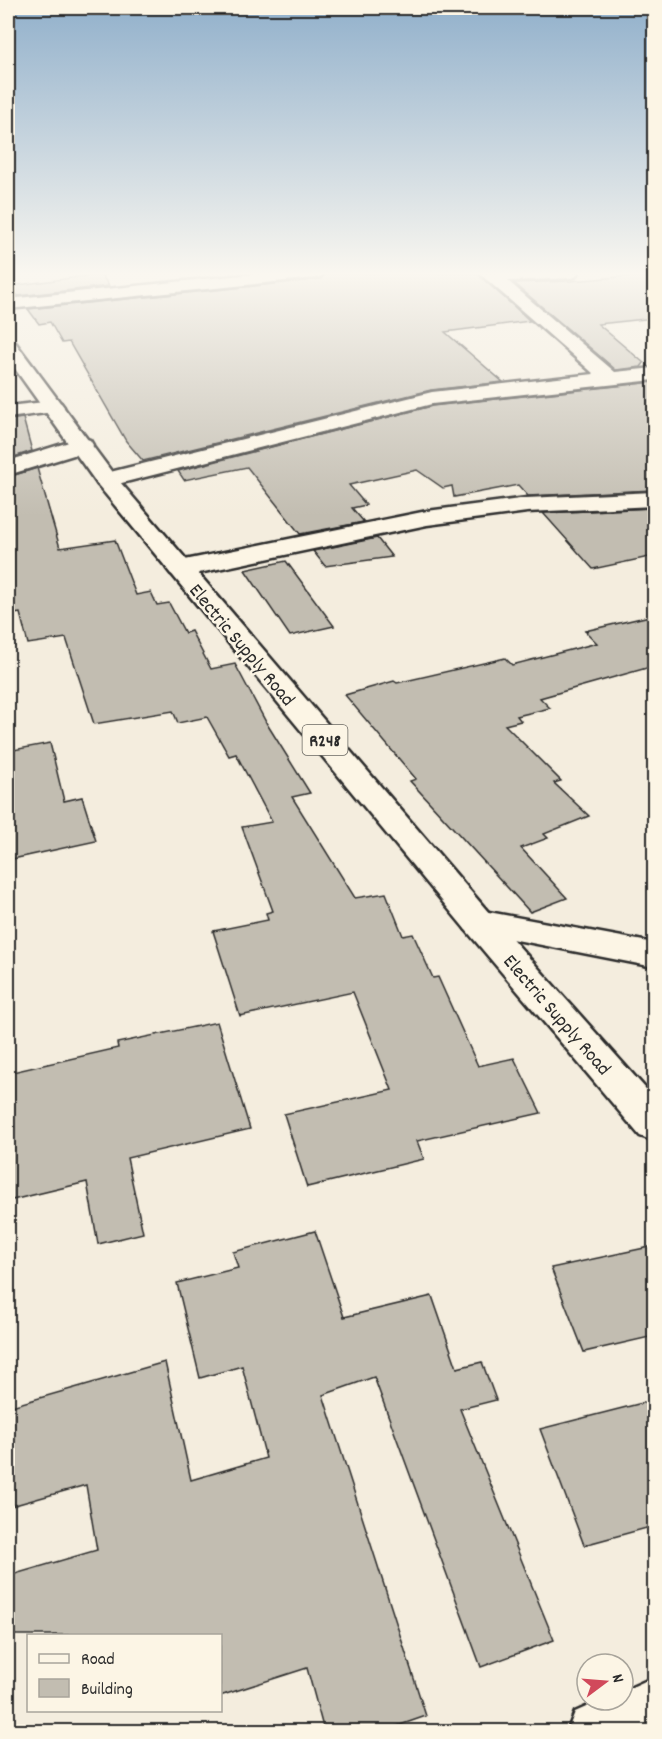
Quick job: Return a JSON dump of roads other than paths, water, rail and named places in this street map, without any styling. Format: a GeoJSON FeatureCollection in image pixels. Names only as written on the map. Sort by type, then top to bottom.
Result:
{"type":"FeatureCollection","features":[{"type":"Feature","properties":{"kind":"street","name":"Electric Supply Road"},"geometry":{"type":"LineString","coordinates":[[15,354],[106,480],[478,922],[654,1125]]}},
{"type":"Feature","properties":{"kind":"street"},"geometry":{"type":"LineString","coordinates":[[583,354],[611,378]]}},
{"type":"Feature","properties":{"kind":"street"},"geometry":{"type":"LineString","coordinates":[[106,480],[432,398],[654,374]]}},
{"type":"Feature","properties":{"kind":"street"},"geometry":{"type":"LineString","coordinates":[[8,412],[54,407]]}},
{"type":"Feature","properties":{"kind":"street"},"geometry":{"type":"LineString","coordinates":[[8,468],[82,445]]}},
{"type":"Feature","properties":{"kind":"street"},"geometry":{"type":"LineString","coordinates":[[180,569],[427,518],[527,505],[654,499]]}},
{"type":"Feature","properties":{"kind":"street"},"geometry":{"type":"LineString","coordinates":[[478,922],[654,955]]}},
{"type":"Feature","properties":{"kind":"street"},"geometry":{"type":"LineString","coordinates":[[595,1731],[654,1705]]}}]}
